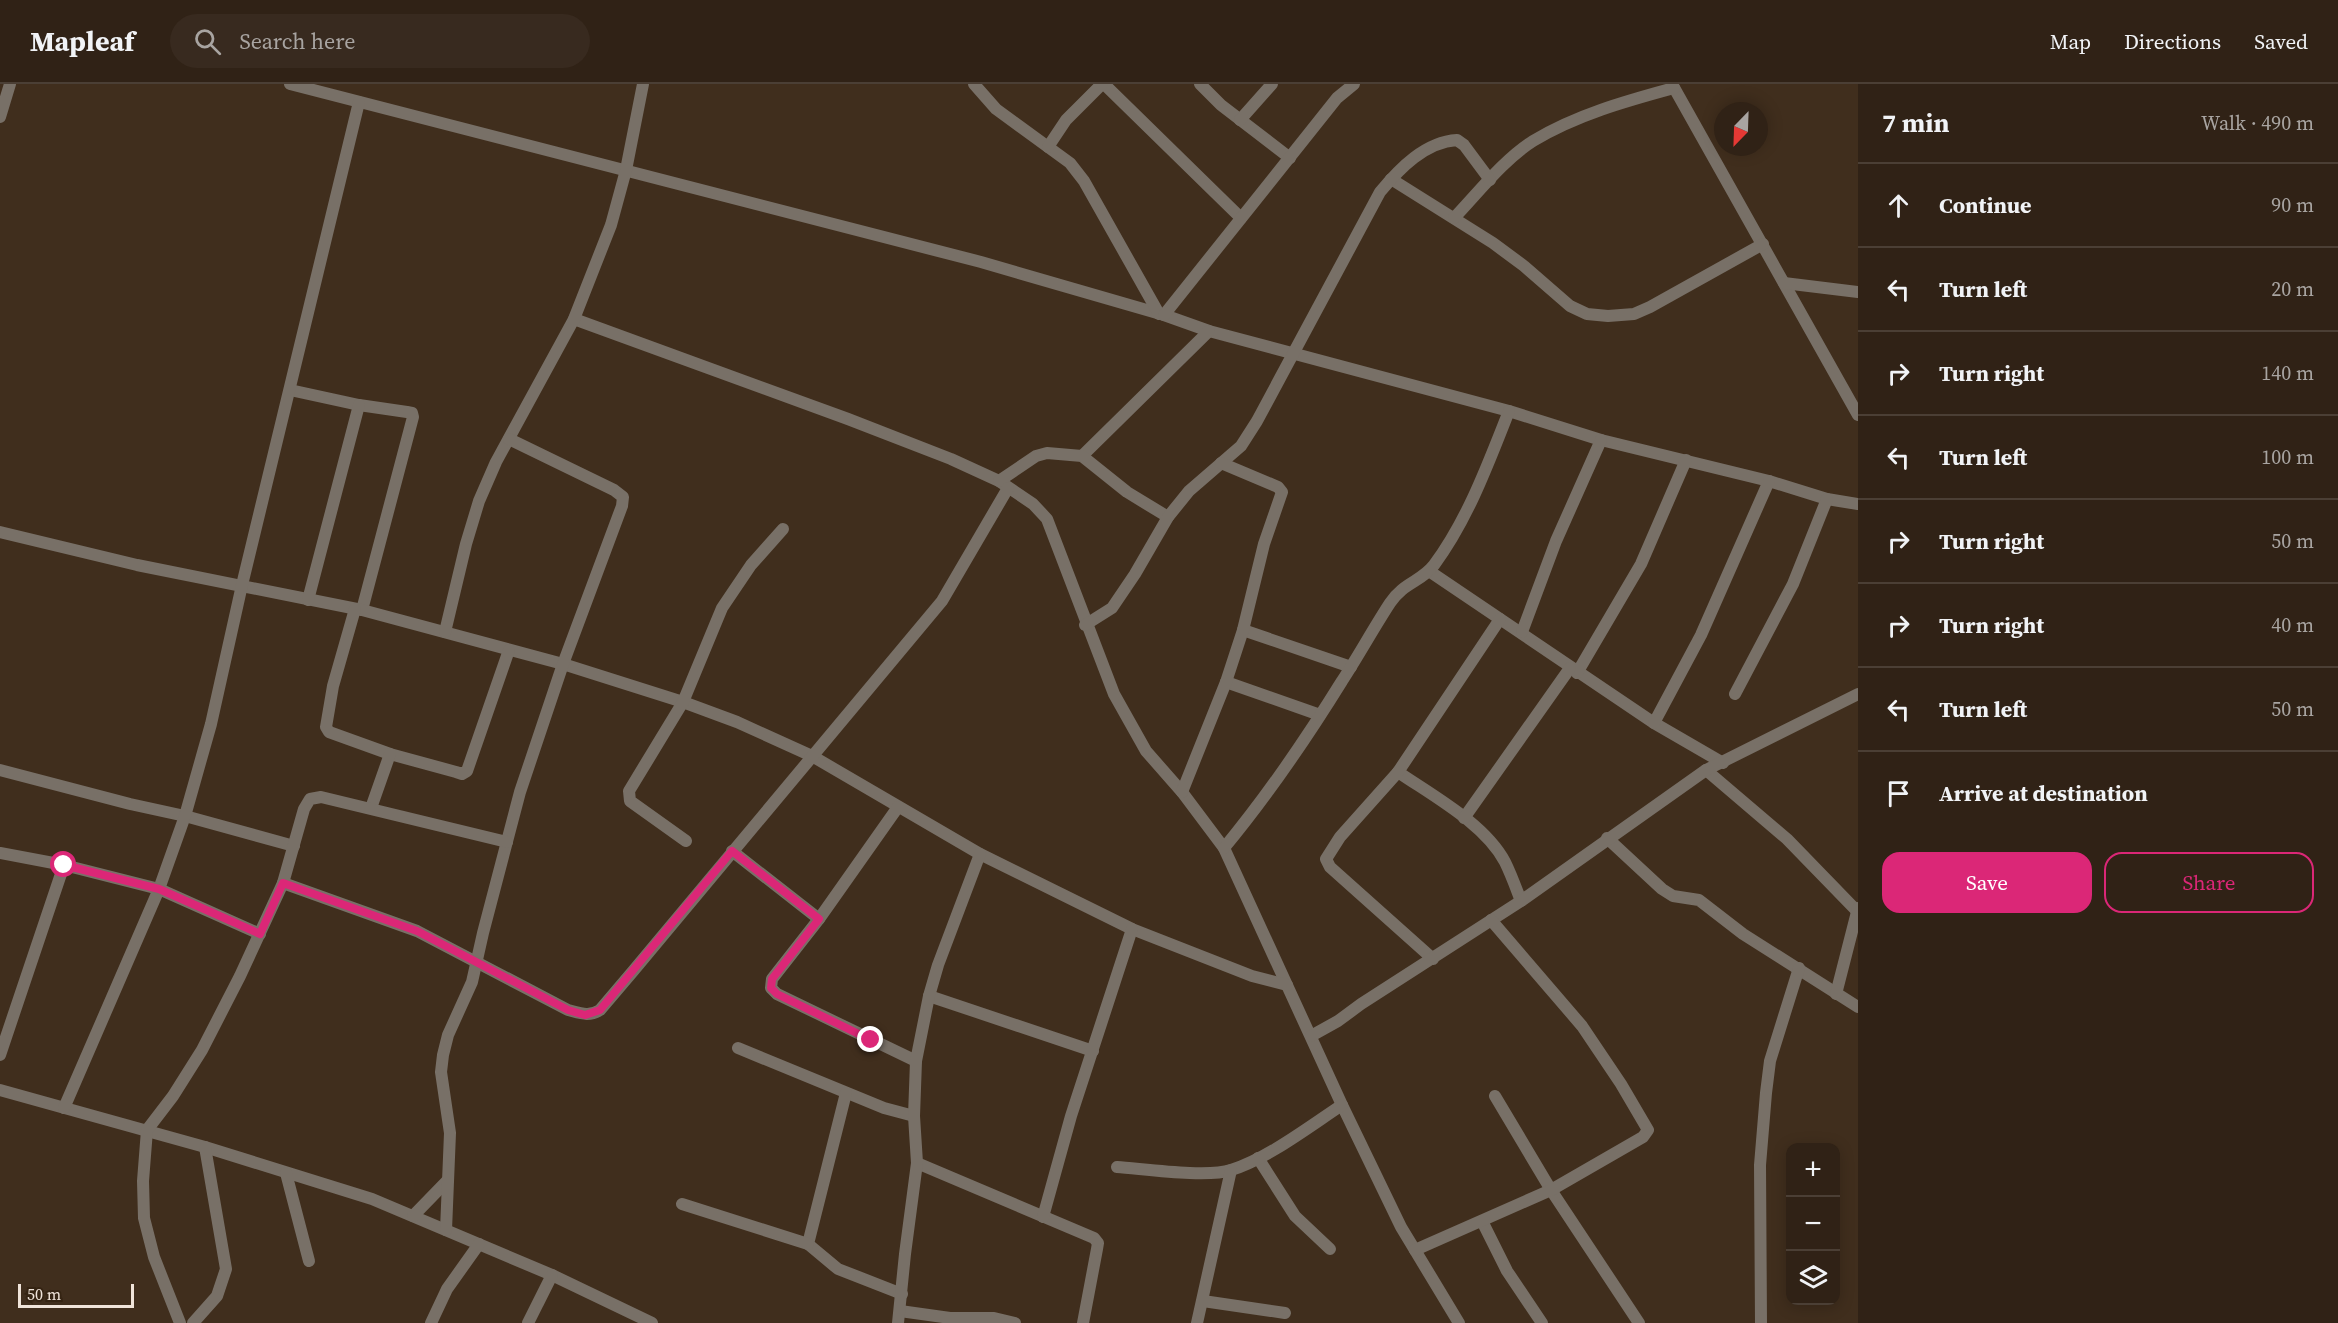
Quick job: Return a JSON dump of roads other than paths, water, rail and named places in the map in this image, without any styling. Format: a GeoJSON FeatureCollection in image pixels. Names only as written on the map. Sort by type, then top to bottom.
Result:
{"type":"FeatureCollection","features":[{"type":"Feature","properties":{"kind":"street"},"geometry":{"type":"LineString","coordinates":[[0,117],[10,84]]}},
{"type":"Feature","properties":{"kind":"street"},"geometry":{"type":"LineString","coordinates":[[445,632],[479,501],[496,462],[574,319],[611,225],[626,170],[643,84]]}},
{"type":"Feature","properties":{"kind":"street"},"geometry":{"type":"LineString","coordinates":[[974,84],[996,109],[1070,163],[1084,182],[1161,315]]}},
{"type":"Feature","properties":{"kind":"street"},"geometry":{"type":"LineString","coordinates":[[1048,147],[1066,120],[1103,84],[1241,218]]}},
{"type":"Feature","properties":{"kind":"street"},"geometry":{"type":"LineString","coordinates":[[1200,84],[1240,120],[1290,158]]}},
{"type":"Feature","properties":{"kind":"street"},"geometry":{"type":"LineString","coordinates":[[1240,120],[1272,84]]}},
{"type":"Feature","properties":{"kind":"street"},"geometry":{"type":"LineString","coordinates":[[1161,315],[1337,98],[1354,84]]}},
{"type":"Feature","properties":{"kind":"street"},"geometry":{"type":"LineString","coordinates":[[297,85],[981,262],[1209,331],[1509,411],[1601,440],[1769,481],[1827,499],[1858,504]]}},
{"type":"Feature","properties":{"kind":"street"},"geometry":{"type":"LineString","coordinates":[[1454,218],[1490,180],[1532,142],[1578,119],[1673,86],[1858,415]]}},
{"type":"Feature","properties":{"kind":"street"},"geometry":{"type":"LineString","coordinates":[[64,1108],[159,889],[185,816],[212,724],[242,585],[359,102]]}},
{"type":"Feature","properties":{"kind":"street"},"geometry":{"type":"LineString","coordinates":[[1085,625],[1112,608],[1168,517],[1189,491],[1241,446],[1257,421],[1380,192],[1390,179],[1415,156],[1429,147],[1457,140],[1464,145],[1490,180]]}},
{"type":"Feature","properties":{"kind":"street"},"geometry":{"type":"LineString","coordinates":[[1390,179],[1454,218],[1524,266],[1570,306],[1587,314],[1608,316],[1634,314],[1650,308],[1763,244]]}},
{"type":"Feature","properties":{"kind":"street"},"geometry":{"type":"LineString","coordinates":[[1784,283],[1858,291]]}},
{"type":"Feature","properties":{"kind":"street"},"geometry":{"type":"LineString","coordinates":[[574,319],[951,459],[1003,484],[1033,504],[1047,519],[1085,625],[1114,694],[1146,751],[1182,792],[1224,848],[1342,1105],[1401,1227],[1459,1323]]}},
{"type":"Feature","properties":{"kind":"street"},"geometry":{"type":"LineString","coordinates":[[1082,456],[1209,331]]}},
{"type":"Feature","properties":{"kind":"street"},"geometry":{"type":"LineString","coordinates":[[290,390],[359,405],[408,412],[412,413],[413,417],[358,610],[333,686],[326,727],[335,735],[390,754],[462,774],[467,771],[509,650]]}},
{"type":"Feature","properties":{"kind":"street"},"geometry":{"type":"LineString","coordinates":[[308,600],[359,405]]}},
{"type":"Feature","properties":{"kind":"street"},"geometry":{"type":"LineString","coordinates":[[1224,848],[1266,797],[1397,592],[1429,571],[1458,529],[1482,479],[1509,411]]}},
{"type":"Feature","properties":{"kind":"street"},"geometry":{"type":"LineString","coordinates":[[446,1230],[450,1133],[441,1072],[442,1055],[448,1035],[472,982],[520,792],[563,664],[622,506],[623,497],[614,490],[509,439]]}},
{"type":"Feature","properties":{"kind":"street"},"geometry":{"type":"LineString","coordinates":[[1522,633],[1556,541],[1601,440]]}},
{"type":"Feature","properties":{"kind":"street"},"geometry":{"type":"LineString","coordinates":[[283,883],[393,921],[476,961],[568,1010],[585,1015],[595,1014],[942,601],[1003,484],[1036,456],[1047,453],[1082,456],[1127,492],[1168,517]]}},
{"type":"Feature","properties":{"kind":"street"},"geometry":{"type":"LineString","coordinates":[[1464,818],[1573,670],[1641,564],[1686,460]]}},
{"type":"Feature","properties":{"kind":"street"},"geometry":{"type":"LineString","coordinates":[[1182,792],[1226,682],[1243,630],[1264,544],[1282,492],[1278,486],[1221,463]]}},
{"type":"Feature","properties":{"kind":"street"},"geometry":{"type":"LineString","coordinates":[[1654,723],[1701,635],[1769,481]]}},
{"type":"Feature","properties":{"kind":"street"},"geometry":{"type":"LineString","coordinates":[[1735,694],[1793,584],[1827,499]]}},
{"type":"Feature","properties":{"kind":"street"},"geometry":{"type":"LineString","coordinates":[[686,841],[630,801],[629,791],[683,702],[722,608],[751,565],[783,529]]}},
{"type":"Feature","properties":{"kind":"street"},"geometry":{"type":"LineString","coordinates":[[0,532],[137,565],[358,610],[563,664],[683,702],[737,722],[812,756],[980,854],[1132,929],[1252,976],[1287,985]]}},
{"type":"Feature","properties":{"kind":"street"},"geometry":{"type":"LineString","coordinates":[[1429,571],[1654,723],[1723,763]]}},
{"type":"Feature","properties":{"kind":"street"},"geometry":{"type":"LineString","coordinates":[[1433,959],[1330,867],[1326,859],[1340,837],[1398,772],[1500,619]]}},
{"type":"Feature","properties":{"kind":"street"},"geometry":{"type":"LineString","coordinates":[[1243,630],[1351,667]]}},
{"type":"Feature","properties":{"kind":"street"},"geometry":{"type":"LineString","coordinates":[[1226,682],[1320,715]]}},
{"type":"Feature","properties":{"kind":"street"},"geometry":{"type":"LineString","coordinates":[[1311,1036],[1338,1022],[1361,1004],[1521,901],[1706,770],[1858,694]]}},
{"type":"Feature","properties":{"kind":"street"},"geometry":{"type":"LineString","coordinates":[[371,808],[390,754]]}},
{"type":"Feature","properties":{"kind":"street"},"geometry":{"type":"LineString","coordinates":[[0,770],[294,846]]}},
{"type":"Feature","properties":{"kind":"street"},"geometry":{"type":"LineString","coordinates":[[1706,770],[1787,839],[1858,909],[1836,994]]}},
{"type":"Feature","properties":{"kind":"street"},"geometry":{"type":"LineString","coordinates":[[1398,772],[1464,818],[1491,843],[1504,861],[1521,901]]}},
{"type":"Feature","properties":{"kind":"street"},"geometry":{"type":"LineString","coordinates":[[180,1323],[154,1257],[144,1218],[143,1181],[147,1130],[173,1096],[202,1050],[260,934],[283,883],[304,809],[310,799],[321,797],[507,842]]}},
{"type":"Feature","properties":{"kind":"street"},"geometry":{"type":"LineString","coordinates":[[898,807],[819,919],[772,979],[771,988],[777,994],[916,1061]]}},
{"type":"Feature","properties":{"kind":"street"},"geometry":{"type":"LineString","coordinates":[[1607,838],[1662,889],[1673,896],[1699,900],[1743,934],[1858,1007]]}},
{"type":"Feature","properties":{"kind":"street"},"geometry":{"type":"LineString","coordinates":[[732,851],[819,919]]}},
{"type":"Feature","properties":{"kind":"street"},"geometry":{"type":"LineString","coordinates":[[0,853],[64,865],[159,889],[260,934]]}},
{"type":"Feature","properties":{"kind":"street"},"geometry":{"type":"LineString","coordinates":[[980,854],[938,965],[929,996],[916,1061],[914,1116],[917,1163],[899,1317],[994,1318],[1015,1323]]}},
{"type":"Feature","properties":{"kind":"street"},"geometry":{"type":"LineString","coordinates":[[0,1054],[64,865]]}},
{"type":"Feature","properties":{"kind":"street"},"geometry":{"type":"LineString","coordinates":[[1415,1250],[1551,1190],[1643,1137],[1648,1130],[1628,1094],[1582,1026],[1491,920]]}},
{"type":"Feature","properties":{"kind":"street"},"geometry":{"type":"LineString","coordinates":[[1043,1217],[1071,1116],[1132,929]]}},
{"type":"Feature","properties":{"kind":"street"},"geometry":{"type":"LineString","coordinates":[[1761,1323],[1760,1165],[1766,1093],[1770,1061],[1799,968]]}},
{"type":"Feature","properties":{"kind":"street"},"geometry":{"type":"LineString","coordinates":[[929,996],[1093,1051]]}},
{"type":"Feature","properties":{"kind":"street"},"geometry":{"type":"LineString","coordinates":[[738,1048],[884,1108],[914,1116]]}},
{"type":"Feature","properties":{"kind":"street"},"geometry":{"type":"LineString","coordinates":[[0,1090],[147,1130],[372,1199],[552,1275],[652,1323]]}},
{"type":"Feature","properties":{"kind":"street"},"geometry":{"type":"LineString","coordinates":[[808,1244],[846,1093]]}},
{"type":"Feature","properties":{"kind":"street"},"geometry":{"type":"LineString","coordinates":[[1495,1096],[1551,1190],[1639,1323]]}},
{"type":"Feature","properties":{"kind":"street"},"geometry":{"type":"LineString","coordinates":[[1117,1167],[1213,1173],[1231,1170],[1258,1158],[1342,1105]]}},
{"type":"Feature","properties":{"kind":"street"},"geometry":{"type":"LineString","coordinates":[[193,1323],[217,1296],[226,1269],[205,1147]]}},
{"type":"Feature","properties":{"kind":"street"},"geometry":{"type":"LineString","coordinates":[[1258,1158],[1294,1216],[1330,1249]]}},
{"type":"Feature","properties":{"kind":"street"},"geometry":{"type":"LineString","coordinates":[[917,1163],[1094,1238],[1098,1243],[1087,1322]]}},
{"type":"Feature","properties":{"kind":"street"},"geometry":{"type":"LineString","coordinates":[[1197,1323],[1231,1170]]}},
{"type":"Feature","properties":{"kind":"street"},"geometry":{"type":"LineString","coordinates":[[286,1173],[309,1261]]}},
{"type":"Feature","properties":{"kind":"street"},"geometry":{"type":"LineString","coordinates":[[413,1216],[448,1180]]}},
{"type":"Feature","properties":{"kind":"street"},"geometry":{"type":"LineString","coordinates":[[682,1204],[808,1244],[838,1269],[902,1294]]}},
{"type":"Feature","properties":{"kind":"street"},"geometry":{"type":"LineString","coordinates":[[1482,1221],[1507,1271],[1542,1323]]}},
{"type":"Feature","properties":{"kind":"street"},"geometry":{"type":"LineString","coordinates":[[431,1323],[447,1289],[479,1244]]}},
{"type":"Feature","properties":{"kind":"street"},"geometry":{"type":"LineString","coordinates":[[528,1323],[552,1275]]}},
{"type":"Feature","properties":{"kind":"street"},"geometry":{"type":"LineString","coordinates":[[1203,1301],[1285,1313]]}}]}
